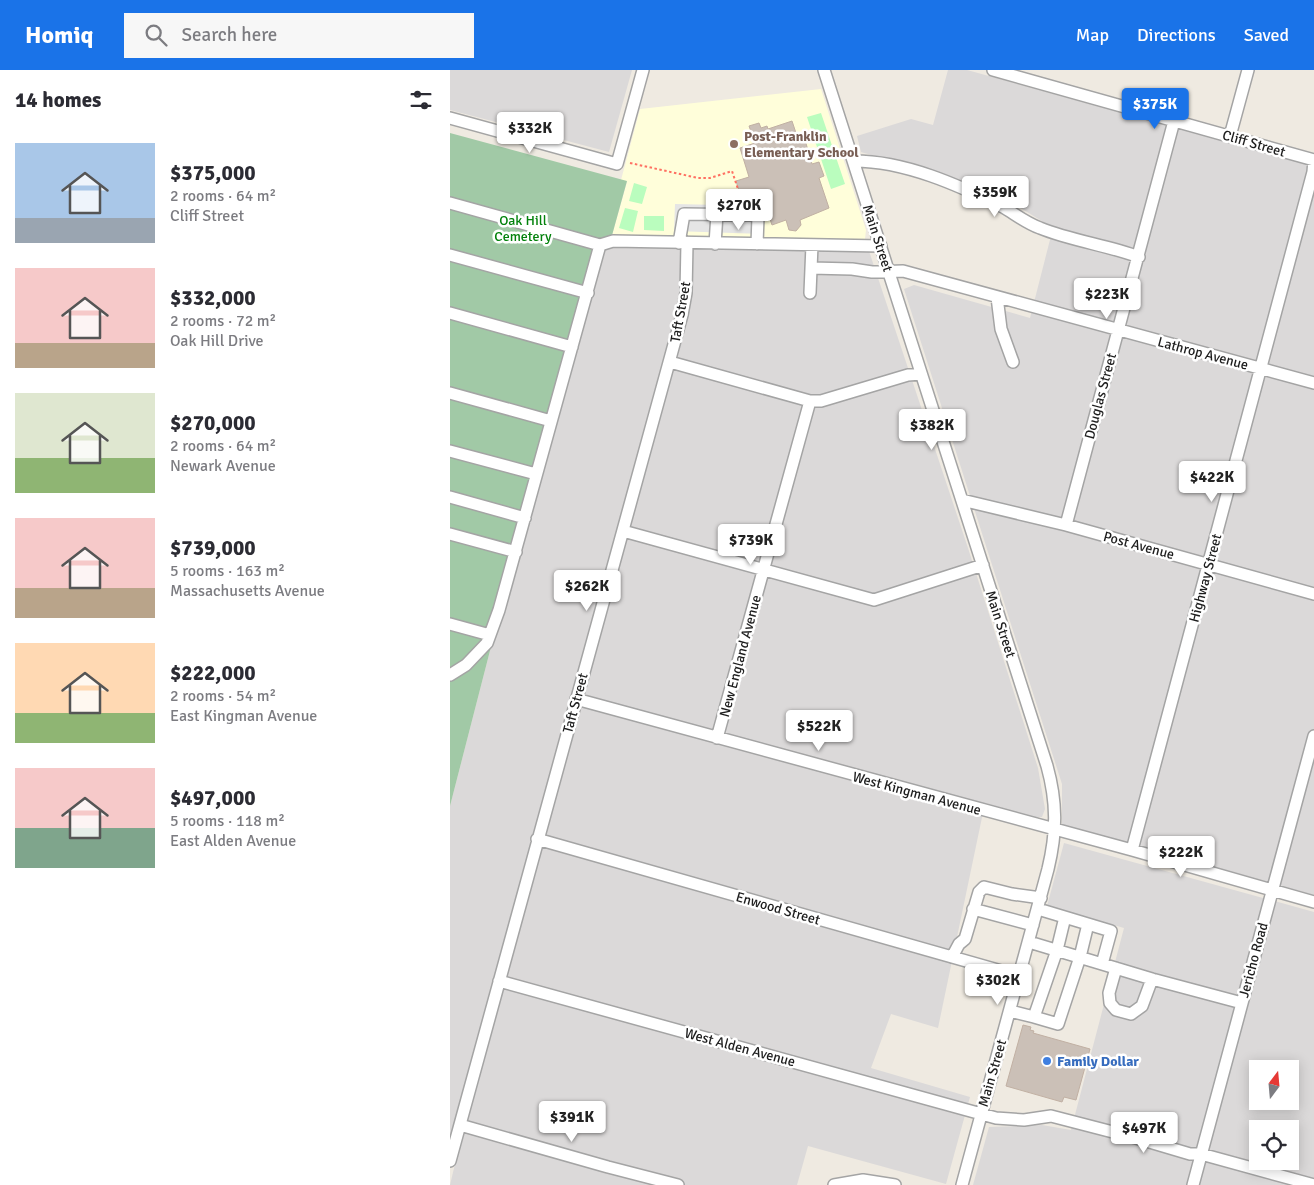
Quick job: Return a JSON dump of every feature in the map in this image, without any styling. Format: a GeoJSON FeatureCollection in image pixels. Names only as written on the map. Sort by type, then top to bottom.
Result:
{"type":"FeatureCollection","features":[{"type":"Feature","properties":{"kind":"street"},"geometry":{"type":"LineString","coordinates":[[450,118],[617,164],[642,70]]}},
{"type":"Feature","properties":{"kind":"street","name":"Main Street"},"geometry":{"type":"LineString","coordinates":[[824,70],[1051,781],[1055,830],[1053,849],[962,1185]]}},
{"type":"Feature","properties":{"kind":"street","name":"Cliff Street"},"geometry":{"type":"LineString","coordinates":[[993,70],[1314,160]]}},
{"type":"Feature","properties":{"kind":"street"},"geometry":{"type":"LineString","coordinates":[[1230,136],[1248,70]]}},
{"type":"Feature","properties":{"kind":"street","name":"Douglas Street"},"geometry":{"type":"LineString","coordinates":[[1066,525],[1174,122]]}},
{"type":"Feature","properties":{"kind":"street","name":"Highway Street"},"geometry":{"type":"LineString","coordinates":[[1132,850],[1313,172],[1314,160]]}},
{"type":"Feature","properties":{"kind":"street"},"geometry":{"type":"LineString","coordinates":[[854,161],[868,161],[929,175],[1004,208],[1039,228],[1139,257]]}},
{"type":"Feature","properties":{"kind":"street"},"geometry":{"type":"LineString","coordinates":[[450,203],[600,245],[613,242],[880,246]]}},
{"type":"Feature","properties":{"kind":"street","name":"Taft Street"},"geometry":{"type":"LineString","coordinates":[[450,1161],[682,315],[686,293],[683,243],[684,214],[717,214]]}},
{"type":"Feature","properties":{"kind":"street"},"geometry":{"type":"LineString","coordinates":[[715,244],[717,214],[757,216],[757,244]]}},
{"type":"Feature","properties":{"kind":"street"},"geometry":{"type":"LineString","coordinates":[[450,675],[466,665],[487,643],[499,610],[600,245]]}},
{"type":"Feature","properties":{"kind":"street"},"geometry":{"type":"LineString","coordinates":[[810,293],[812,245]]}},
{"type":"Feature","properties":{"kind":"street"},"geometry":{"type":"LineString","coordinates":[[450,255],[588,293]]}},
{"type":"Feature","properties":{"kind":"street","name":"Lathrop Avenue"},"geometry":{"type":"LineString","coordinates":[[811,268],[903,272],[1314,383]]}},
{"type":"Feature","properties":{"kind":"street"},"geometry":{"type":"LineString","coordinates":[[998,297],[1001,329],[1013,362]]}},
{"type":"Feature","properties":{"kind":"street"},"geometry":{"type":"LineString","coordinates":[[450,313],[572,347]]}},
{"type":"Feature","properties":{"kind":"street"},"geometry":{"type":"LineString","coordinates":[[670,362],[810,401],[821,401],[908,375],[920,374]]}},
{"type":"Feature","properties":{"kind":"street"},"geometry":{"type":"LineString","coordinates":[[450,393],[551,421]]}},
{"type":"Feature","properties":{"kind":"street","name":"New England Avenue"},"geometry":{"type":"LineString","coordinates":[[717,738],[810,401]]}},
{"type":"Feature","properties":{"kind":"street"},"geometry":{"type":"LineString","coordinates":[[450,451],[536,474]]}},
{"type":"Feature","properties":{"kind":"street"},"geometry":{"type":"LineString","coordinates":[[450,497],[525,518]]}},
{"type":"Feature","properties":{"kind":"street","name":"Post Avenue"},"geometry":{"type":"LineString","coordinates":[[962,500],[1066,525],[1314,594]]}},
{"type":"Feature","properties":{"kind":"street"},"geometry":{"type":"LineString","coordinates":[[622,531],[874,600],[983,565]]}},
{"type":"Feature","properties":{"kind":"street"},"geometry":{"type":"LineString","coordinates":[[450,534],[516,552]]}},
{"type":"Feature","properties":{"kind":"street"},"geometry":{"type":"LineString","coordinates":[[450,624],[490,635]]}},
{"type":"Feature","properties":{"kind":"street","name":"West Kingman Avenue"},"geometry":{"type":"LineString","coordinates":[[576,699],[1132,850],[1314,902]]}},
{"type":"Feature","properties":{"kind":"street","name":"Jericho Road"},"geometry":{"type":"LineString","coordinates":[[1193,1185],[1314,736]]}},
{"type":"Feature","properties":{"kind":"street","name":"Enwood Street"},"geometry":{"type":"LineString","coordinates":[[538,839],[1019,976]]}},
{"type":"Feature","properties":{"kind":"street"},"geometry":{"type":"LineString","coordinates":[[952,957],[959,944],[965,938],[978,892],[984,887],[1012,894],[1039,904],[1065,917],[1111,931],[1102,964]]}},
{"type":"Feature","properties":{"kind":"street"},"geometry":{"type":"LineString","coordinates":[[973,909],[1033,926]]}},
{"type":"Feature","properties":{"kind":"street"},"geometry":{"type":"LineString","coordinates":[[1034,1017],[1057,950],[1065,917]]}},
{"type":"Feature","properties":{"kind":"street"},"geometry":{"type":"LineString","coordinates":[[1010,1010],[1058,1024],[1080,957],[1088,924]]}},
{"type":"Feature","properties":{"kind":"street"},"geometry":{"type":"LineString","coordinates":[[1029,942],[1152,979],[1242,1003]]}},
{"type":"Feature","properties":{"kind":"street"},"geometry":{"type":"LineString","coordinates":[[1116,968],[1109,992],[1110,1004],[1116,1010],[1131,1014],[1142,1006],[1152,979]]}},
{"type":"Feature","properties":{"kind":"street","name":"West Alden Avenue"},"geometry":{"type":"LineString","coordinates":[[499,981],[981,1112],[996,1118],[1024,1120],[1051,1116],[1074,1121],[1094,1129],[1136,1138],[1190,1154],[1201,1154],[1314,1185]]}},
{"type":"Feature","properties":{"kind":"street"},"geometry":{"type":"LineString","coordinates":[[460,1125],[678,1185]]}},
{"type":"Feature","properties":{"kind":"street"},"geometry":{"type":"LineString","coordinates":[[834,1185],[863,1180],[895,1185]]}},
{"type":"Feature","properties":{"kind":"path"},"geometry":{"type":"LineString","coordinates":[[630,163],[698,178],[710,178],[732,171],[742,204],[761,203],[761,211]]}},
{"type":"Feature","properties":{"kind":"shaded area"},"geometry":{"type":"Polygon","coordinates":[[[450,70],[632,70],[609,152],[450,110],[450,70]]]}},
{"type":"Feature","properties":{"kind":"shaded area"},"geometry":{"type":"Polygon","coordinates":[[[948,70],[967,70],[1314,166],[1314,895],[1062,825],[1062,784],[904,289],[914,285],[1030,318],[1053,228],[1019,207],[971,184],[861,152],[857,136],[911,119],[933,125],[948,70]]]}},
{"type":"Feature","properties":{"kind":"shaded area","name":"Post-Franklin Elementary School"},"geometry":{"type":"Polygon","coordinates":[[[821,89],[866,230],[865,239],[861,243],[611,239],[627,182],[621,180],[640,109],[821,89]]]}},
{"type":"Feature","properties":{"kind":"shaded area"},"geometry":{"type":"Polygon","coordinates":[[[675,204],[764,206],[763,234],[674,231],[675,204]]]}},
{"type":"Feature","properties":{"kind":"shaded area"},"geometry":{"type":"Polygon","coordinates":[[[596,239],[860,243],[865,239],[968,548],[1038,768],[1045,809],[1042,817],[1034,817],[985,803],[938,1028],[891,1014],[871,1068],[970,1097],[946,1184],[808,1146],[797,1185],[450,1185],[459,1147],[450,1144],[450,806],[596,239]]]}},
{"type":"Feature","properties":{"kind":"shaded area"},"geometry":{"type":"Polygon","coordinates":[[[1064,843],[1314,912],[1314,1185],[973,1185],[989,1127],[1042,1125],[1071,1130],[1124,928],[1047,906],[1064,843]]]}},
{"type":"Feature","properties":{"kind":"green space"},"geometry":{"type":"Polygon","coordinates":[[[821,113],[845,184],[831,189],[807,117],[821,113]]]}},
{"type":"Feature","properties":{"kind":"green space","name":"Oak Hill Cemetery"},"geometry":{"type":"Polygon","coordinates":[[[450,133],[627,181],[611,239],[596,239],[450,806],[450,133]]]}},
{"type":"Feature","properties":{"kind":"green space"},"geometry":{"type":"Polygon","coordinates":[[[634,183],[647,187],[642,204],[629,201],[634,183]]]}},
{"type":"Feature","properties":{"kind":"green space"},"geometry":{"type":"Polygon","coordinates":[[[625,208],[638,211],[633,232],[619,228],[625,208]]]}},
{"type":"Feature","properties":{"kind":"green space"},"geometry":{"type":"Polygon","coordinates":[[[644,216],[664,216],[664,231],[644,230],[644,216]]]}},
{"type":"Feature","properties":{"kind":"building"},"geometry":{"type":"Polygon","coordinates":[[[792,121],[799,142],[805,140],[812,164],[819,162],[824,176],[819,178],[829,208],[800,220],[801,225],[796,231],[789,230],[786,220],[772,225],[761,198],[743,204],[736,181],[749,177],[740,148],[755,143],[749,126],[759,123],[761,128],[767,126],[768,129],[792,121]]]}},
{"type":"Feature","properties":{"kind":"building"},"geometry":{"type":"Polygon","coordinates":[[[1023,1025],[1031,1027],[1030,1030],[1034,1031],[1033,1033],[1090,1049],[1076,1100],[1064,1097],[1062,1102],[1006,1086],[1023,1025]]]}},
{"type":"Feature","properties":{"kind":"place","name":"Post-Franklin Elementary School"},"geometry":{"type":"Point","coordinates":[734,144]}},
{"type":"Feature","properties":{"kind":"place","name":"Family Dollar"},"geometry":{"type":"Point","coordinates":[1047,1061]}}]}
